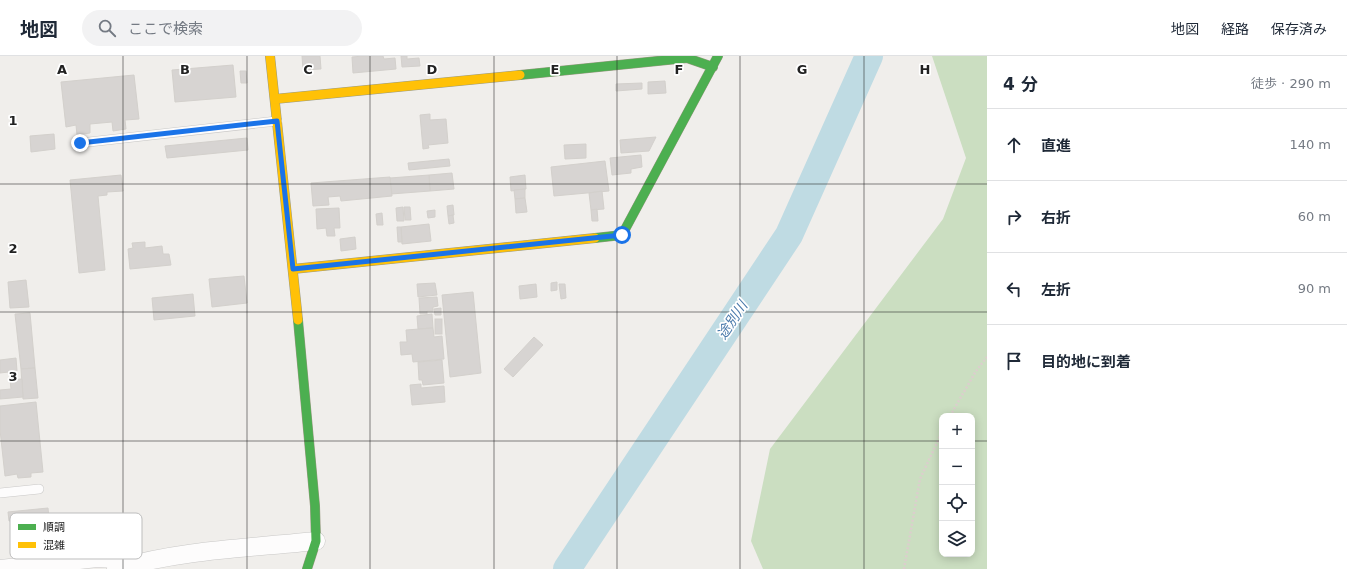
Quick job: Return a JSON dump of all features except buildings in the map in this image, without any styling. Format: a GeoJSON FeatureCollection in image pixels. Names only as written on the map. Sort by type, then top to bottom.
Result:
{"type":"FeatureCollection","features":[{"type":"Feature","properties":{"kind":"street"},"geometry":{"type":"LineString","coordinates":[[270,56],[293,269],[315,506],[316,542],[308,569]]}},
{"type":"Feature","properties":{"kind":"street"},"geometry":{"type":"LineString","coordinates":[[293,269],[622,235],[718,56]]}},
{"type":"Feature","properties":{"kind":"street"},"geometry":{"type":"LineString","coordinates":[[274,99],[687,58],[713,67]]}},
{"type":"Feature","properties":{"kind":"street"},"geometry":{"type":"LineString","coordinates":[[116,569],[144,561],[202,552],[316,542]]}},
{"type":"Feature","properties":{"kind":"street"},"geometry":{"type":"LineString","coordinates":[[0,569],[87,559]]}},
{"type":"Feature","properties":{"kind":"street"},"geometry":{"type":"LineString","coordinates":[[112,559],[144,561]]}},
{"type":"Feature","properties":{"kind":"lane"},"geometry":{"type":"LineString","coordinates":[[80,143],[277,121]]}},
{"type":"Feature","properties":{"kind":"lane"},"geometry":{"type":"LineString","coordinates":[[0,493],[39,489]]}},
{"type":"Feature","properties":{"kind":"path"},"geometry":{"type":"LineString","coordinates":[[952,413],[976,371],[987,357]]}},
{"type":"Feature","properties":{"kind":"path"},"geometry":{"type":"LineString","coordinates":[[904,569],[920,479],[939,438]]}},
{"type":"Feature","properties":{"kind":"green space"},"geometry":{"type":"Polygon","coordinates":[[[932,56],[987,56],[987,569],[763,569],[751,541],[770,449],[943,219],[966,158],[932,56]]]}},
{"type":"Feature","properties":{"kind":"waterway","name":"途別川"},"geometry":{"type":"LineString","coordinates":[[567,569],[789,235],[869,56]]}},
{"type":"Feature","properties":{"kind":"traffic: fast"},"geometry":{"type":"LineString","coordinates":[[595,238],[622,235],[718,56]]}},
{"type":"Feature","properties":{"kind":"traffic: fast"},"geometry":{"type":"LineString","coordinates":[[520,75],[687,58],[713,67]]}},
{"type":"Feature","properties":{"kind":"traffic: fast"},"geometry":{"type":"LineString","coordinates":[[298,320],[315,506],[316,541],[307,569]]}},
{"type":"Feature","properties":{"kind":"traffic: slow"},"geometry":{"type":"LineString","coordinates":[[270,56],[298,320]]}},
{"type":"Feature","properties":{"kind":"traffic: slow"},"geometry":{"type":"LineString","coordinates":[[275,99],[520,75]]}},
{"type":"Feature","properties":{"kind":"traffic: slow"},"geometry":{"type":"LineString","coordinates":[[293,269],[595,238]]}},
{"type":"Feature","properties":{"kind":"route"},"geometry":{"type":"LineString","coordinates":[[80,143],[277,121],[293,269],[622,235]]}}]}
